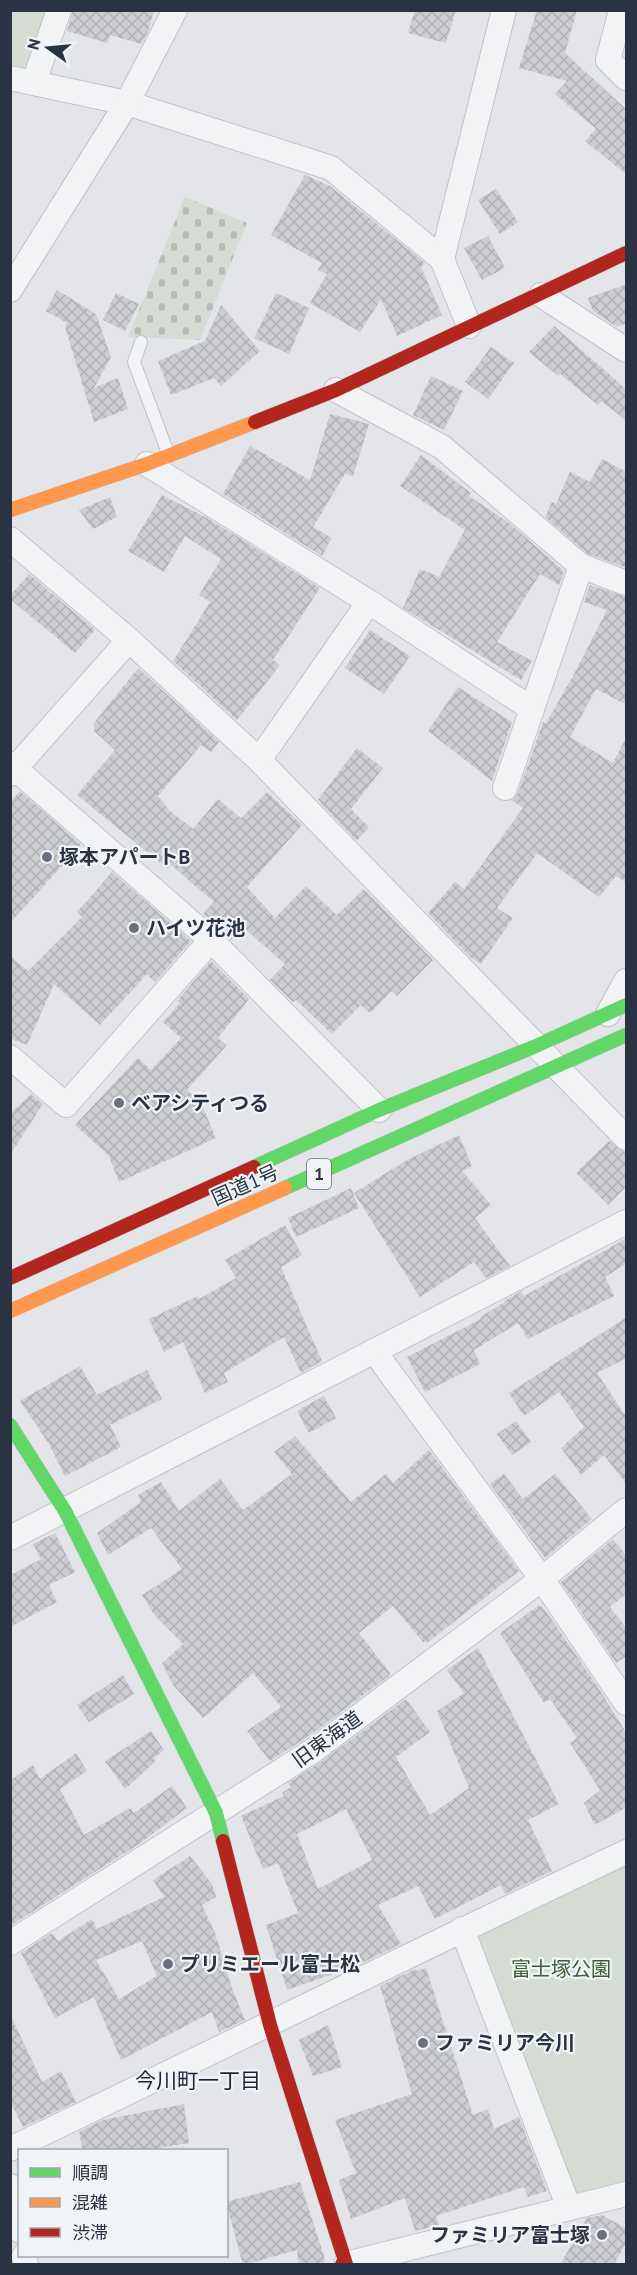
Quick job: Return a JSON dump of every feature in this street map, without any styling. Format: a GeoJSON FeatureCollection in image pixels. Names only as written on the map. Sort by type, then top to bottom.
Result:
{"type":"FeatureCollection","features":[{"type":"Feature","properties":{"kind":"main road"},"geometry":{"type":"LineString","coordinates":[[10,510],[158,459],[336,390],[627,253]]}},
{"type":"Feature","properties":{"kind":"main road","name":"国道1号"},"geometry":{"type":"LineString","coordinates":[[10,1278],[379,1110],[536,1046],[617,1010]]}},
{"type":"Feature","properties":{"kind":"main road","name":"国道1号"},"geometry":{"type":"LineString","coordinates":[[10,1311],[627,1035]]}},
{"type":"Feature","properties":{"kind":"main road"},"geometry":{"type":"LineString","coordinates":[[10,1425],[65,1511],[216,1813],[270,2025],[344,2264]]}},
{"type":"Feature","properties":{"kind":"street"},"geometry":{"type":"LineString","coordinates":[[34,82],[59,10]]}},
{"type":"Feature","properties":{"kind":"street"},"geometry":{"type":"LineString","coordinates":[[10,290],[128,104],[175,10]]}},
{"type":"Feature","properties":{"kind":"street"},"geometry":{"type":"LineString","coordinates":[[442,259],[504,10]]}},
{"type":"Feature","properties":{"kind":"street"},"geometry":{"type":"LineString","coordinates":[[621,10],[608,60],[627,78]]}},
{"type":"Feature","properties":{"kind":"street"},"geometry":{"type":"LineString","coordinates":[[10,78],[128,104],[331,168],[442,259],[469,326]]}},
{"type":"Feature","properties":{"kind":"street"},"geometry":{"type":"LineString","coordinates":[[541,295],[627,350]]}},
{"type":"Feature","properties":{"kind":"street"},"geometry":{"type":"LineString","coordinates":[[336,390],[442,447],[581,566],[627,583]]}},
{"type":"Feature","properties":{"kind":"street"},"geometry":{"type":"LineString","coordinates":[[158,459],[532,709]]}},
{"type":"Feature","properties":{"kind":"street"},"geometry":{"type":"LineString","coordinates":[[10,539],[129,640],[259,760],[556,1068],[627,1138]]}},
{"type":"Feature","properties":{"kind":"street"},"geometry":{"type":"LineString","coordinates":[[505,788],[581,566]]}},
{"type":"Feature","properties":{"kind":"street"},"geometry":{"type":"LineString","coordinates":[[259,760],[369,602]]}},
{"type":"Feature","properties":{"kind":"street"},"geometry":{"type":"LineString","coordinates":[[129,640],[12,769],[211,940],[379,1110]]}},
{"type":"Feature","properties":{"kind":"street"},"geometry":{"type":"LineString","coordinates":[[10,1057],[66,1105],[211,940]]}},
{"type":"Feature","properties":{"kind":"street"},"geometry":{"type":"LineString","coordinates":[[617,1010],[627,981]]}},
{"type":"Feature","properties":{"kind":"street"},"geometry":{"type":"LineString","coordinates":[[10,1538],[627,1222]]}},
{"type":"Feature","properties":{"kind":"street"},"geometry":{"type":"LineString","coordinates":[[374,1351],[542,1579],[627,1703]]}},
{"type":"Feature","properties":{"kind":"street","name":"旧東海道"},"geometry":{"type":"LineString","coordinates":[[10,1943],[314,1750],[542,1579],[627,1510]]}},
{"type":"Feature","properties":{"kind":"street"},"geometry":{"type":"LineString","coordinates":[[10,2150],[270,2025],[462,1929],[627,1852]]}},
{"type":"Feature","properties":{"kind":"street"},"geometry":{"type":"LineString","coordinates":[[462,1929],[569,2208]]}},
{"type":"Feature","properties":{"kind":"street"},"geometry":{"type":"LineString","coordinates":[[10,2186],[18,2222]]}},
{"type":"Feature","properties":{"kind":"street"},"geometry":{"type":"LineString","coordinates":[[344,2264],[627,2194]]}},
{"type":"Feature","properties":{"kind":"lane"},"geometry":{"type":"LineString","coordinates":[[141,342],[134,362],[158,459]]}},
{"type":"Feature","properties":{"kind":"green space"},"geometry":{"type":"Polygon","coordinates":[[[10,11],[48,11],[27,69],[11,66],[10,11]]]}},
{"type":"Feature","properties":{"kind":"green space"},"geometry":{"type":"Polygon","coordinates":[[[185,197],[247,223],[200,340],[128,337],[185,197]]]}},
{"type":"Feature","properties":{"kind":"green space","name":"富士塚公園"},"geometry":{"type":"Polygon","coordinates":[[[626,1865],[626,2182],[576,2195],[479,1936],[626,1865]]]}},
{"type":"Feature","properties":{"kind":"building"},"geometry":{"type":"Polygon","coordinates":[[[73,10],[154,10],[148,32],[141,44],[110,35],[107,43],[67,31],[73,10]]]}},
{"type":"Feature","properties":{"kind":"building"},"geometry":{"type":"Polygon","coordinates":[[[415,10],[456,10],[446,43],[408,33],[415,10]]]}},
{"type":"Feature","properties":{"kind":"building"},"geometry":{"type":"Polygon","coordinates":[[[537,10],[577,10],[565,53],[627,110],[627,175],[585,141],[596,129],[555,94],[567,81],[519,68],[537,10]]]}},
{"type":"Feature","properties":{"kind":"building"},"geometry":{"type":"Polygon","coordinates":[[[305,175],[330,186],[425,263],[421,267],[442,315],[397,336],[381,299],[360,332],[310,303],[327,274],[318,270],[322,263],[271,235],[305,175]]]}},
{"type":"Feature","properties":{"kind":"building"},"geometry":{"type":"Polygon","coordinates":[[[496,189],[518,222],[500,234],[478,200],[496,189]]]}},
{"type":"Feature","properties":{"kind":"building"},"geometry":{"type":"Polygon","coordinates":[[[488,236],[505,268],[482,280],[464,248],[488,236]]]}},
{"type":"Feature","properties":{"kind":"building"},"geometry":{"type":"Polygon","coordinates":[[[627,284],[627,323],[617,327],[593,311],[588,298],[627,284]]]}},
{"type":"Feature","properties":{"kind":"building"},"geometry":{"type":"Polygon","coordinates":[[[57,290],[96,314],[111,357],[94,388],[118,378],[128,409],[94,422],[65,327],[67,323],[46,311],[57,290]]]}},
{"type":"Feature","properties":{"kind":"building"},"geometry":{"type":"Polygon","coordinates":[[[116,293],[139,304],[125,331],[103,320],[116,293]]]}},
{"type":"Feature","properties":{"kind":"building"},"geometry":{"type":"Polygon","coordinates":[[[276,293],[309,308],[289,354],[254,338],[276,293]]]}},
{"type":"Feature","properties":{"kind":"building"},"geometry":{"type":"Polygon","coordinates":[[[221,305],[260,351],[221,386],[214,378],[171,395],[158,361],[205,341],[221,305]]]}},
{"type":"Feature","properties":{"kind":"building"},"geometry":{"type":"Polygon","coordinates":[[[554,326],[627,390],[627,421],[601,401],[598,405],[529,352],[554,326]]]}},
{"type":"Feature","properties":{"kind":"building"},"geometry":{"type":"Polygon","coordinates":[[[491,347],[514,363],[488,399],[465,382],[491,347]]]}},
{"type":"Feature","properties":{"kind":"building"},"geometry":{"type":"Polygon","coordinates":[[[431,376],[463,391],[444,430],[413,415],[431,376]]]}},
{"type":"Feature","properties":{"kind":"building"},"geometry":{"type":"Polygon","coordinates":[[[330,414],[369,424],[353,476],[345,474],[313,527],[332,538],[322,556],[223,494],[250,446],[310,480],[330,414]]]}},
{"type":"Feature","properties":{"kind":"building"},"geometry":{"type":"Polygon","coordinates":[[[421,455],[471,493],[469,496],[508,522],[564,571],[559,585],[540,574],[497,642],[532,661],[521,680],[403,608],[420,569],[439,577],[465,530],[400,486],[421,455]]]}},
{"type":"Feature","properties":{"kind":"building"},"geometry":{"type":"Polygon","coordinates":[[[602,459],[627,472],[627,568],[588,554],[545,517],[552,502],[556,504],[570,472],[590,482],[602,459]]]}},
{"type":"Feature","properties":{"kind":"building"},"geometry":{"type":"Polygon","coordinates":[[[162,495],[209,519],[320,588],[273,660],[280,665],[237,720],[173,661],[210,602],[199,595],[221,559],[185,536],[164,572],[128,551],[162,495]]]}},
{"type":"Feature","properties":{"kind":"building"},"geometry":{"type":"Polygon","coordinates":[[[110,497],[117,517],[93,529],[79,510],[110,497]]]}},
{"type":"Feature","properties":{"kind":"building"},"geometry":{"type":"Polygon","coordinates":[[[29,574],[95,630],[75,653],[10,599],[10,596],[29,574]]]}},
{"type":"Feature","properties":{"kind":"building"},"geometry":{"type":"Polygon","coordinates":[[[590,585],[627,597],[627,705],[596,689],[570,737],[613,763],[627,736],[627,883],[616,876],[599,897],[537,853],[497,908],[513,918],[481,964],[470,957],[428,913],[455,882],[464,889],[523,808],[512,800],[518,793],[543,722],[546,723],[573,676],[607,610],[584,602],[590,585]]]}},
{"type":"Feature","properties":{"kind":"building"},"geometry":{"type":"Polygon","coordinates":[[[370,630],[410,656],[384,694],[345,668],[370,630]]]}},
{"type":"Feature","properties":{"kind":"building"},"geometry":{"type":"Polygon","coordinates":[[[138,668],[219,742],[211,752],[201,745],[158,796],[170,811],[193,829],[218,799],[241,818],[267,792],[302,825],[247,887],[275,918],[306,886],[337,915],[364,889],[433,960],[397,996],[392,991],[370,1013],[361,1005],[332,1034],[296,1000],[293,1002],[270,980],[285,964],[243,927],[231,940],[203,914],[214,902],[171,865],[168,869],[77,795],[115,750],[94,731],[94,723],[138,668]]]}},
{"type":"Feature","properties":{"kind":"building"},"geometry":{"type":"Polygon","coordinates":[[[458,687],[512,722],[492,781],[428,731],[458,687]]]}},
{"type":"Feature","properties":{"kind":"building"},"geometry":{"type":"Polygon","coordinates":[[[357,748],[383,768],[351,809],[369,827],[357,841],[318,800],[357,748]]]}},
{"type":"Feature","properties":{"kind":"building","name":"塚本アパートB"},"geometry":{"type":"Polygon","coordinates":[[[20,791],[81,845],[10,923],[10,802],[20,791]]]}},
{"type":"Feature","properties":{"kind":"building"},"geometry":{"type":"Polygon","coordinates":[[[112,872],[191,941],[155,982],[147,974],[100,1025],[54,984],[27,1045],[10,1038],[10,956],[28,971],[82,917],[77,912],[112,872]]]}},
{"type":"Feature","properties":{"kind":"building"},"geometry":{"type":"Polygon","coordinates":[[[211,961],[249,999],[218,1038],[227,1045],[187,1090],[201,1103],[216,1138],[119,1182],[109,1156],[75,1125],[138,1058],[151,1070],[181,1038],[163,1022],[180,1003],[177,1001],[211,961]]]}},
{"type":"Feature","properties":{"kind":"building"},"geometry":{"type":"Polygon","coordinates":[[[31,1094],[43,1104],[10,1155],[10,1114],[31,1094]]]}},
{"type":"Feature","properties":{"kind":"building"},"geometry":{"type":"Polygon","coordinates":[[[459,1135],[472,1166],[462,1171],[491,1205],[475,1218],[510,1266],[486,1278],[474,1262],[420,1297],[354,1193],[407,1160],[459,1135]]]}},
{"type":"Feature","properties":{"kind":"building"},"geometry":{"type":"Polygon","coordinates":[[[609,1141],[627,1154],[627,1186],[608,1205],[576,1173],[609,1141]]]}},
{"type":"Feature","properties":{"kind":"building"},"geometry":{"type":"Polygon","coordinates":[[[351,1188],[359,1208],[296,1237],[288,1218],[351,1188]]]}},
{"type":"Feature","properties":{"kind":"building"},"geometry":{"type":"Polygon","coordinates":[[[285,1225],[302,1255],[281,1267],[322,1361],[301,1373],[284,1337],[224,1373],[228,1382],[205,1393],[183,1342],[164,1352],[149,1319],[198,1296],[199,1299],[236,1278],[225,1260],[285,1225]]]}},
{"type":"Feature","properties":{"kind":"building"},"geometry":{"type":"Polygon","coordinates":[[[627,1238],[627,1263],[605,1277],[614,1296],[528,1339],[518,1323],[474,1350],[480,1364],[425,1392],[407,1357],[481,1319],[480,1317],[524,1290],[521,1293],[524,1296],[627,1238]]]}},
{"type":"Feature","properties":{"kind":"building"},"geometry":{"type":"Polygon","coordinates":[[[627,1317],[627,1358],[597,1373],[627,1418],[627,1485],[604,1455],[581,1475],[561,1448],[584,1427],[559,1392],[524,1416],[509,1393],[627,1317]]]}},
{"type":"Feature","properties":{"kind":"building"},"geometry":{"type":"Polygon","coordinates":[[[80,1366],[97,1395],[147,1370],[162,1399],[110,1425],[121,1447],[65,1476],[49,1444],[20,1401],[80,1366]]]}},
{"type":"Feature","properties":{"kind":"building"},"geometry":{"type":"Polygon","coordinates":[[[324,1396],[336,1418],[309,1433],[297,1411],[324,1396]]]}},
{"type":"Feature","properties":{"kind":"building"},"geometry":{"type":"Polygon","coordinates":[[[516,1421],[531,1442],[512,1455],[497,1434],[516,1421]]]}},
{"type":"Feature","properties":{"kind":"building"},"geometry":{"type":"Polygon","coordinates":[[[295,1436],[351,1502],[386,1474],[393,1483],[429,1450],[519,1571],[427,1643],[423,1642],[393,1606],[359,1633],[390,1673],[389,1676],[306,1738],[270,1761],[247,1731],[281,1707],[253,1673],[203,1718],[173,1685],[162,1663],[183,1644],[155,1616],[142,1595],[182,1569],[151,1528],[108,1555],[97,1533],[141,1502],[138,1495],[161,1482],[179,1511],[220,1479],[243,1510],[292,1474],[274,1452],[295,1436]]]}},
{"type":"Feature","properties":{"kind":"building"},"geometry":{"type":"Polygon","coordinates":[[[504,1474],[523,1499],[555,1474],[592,1519],[545,1558],[490,1484],[504,1474]]]}},
{"type":"Feature","properties":{"kind":"building"},"geometry":{"type":"Polygon","coordinates":[[[55,1533],[75,1572],[49,1585],[57,1602],[10,1627],[10,1575],[41,1559],[33,1544],[55,1533]]]}},
{"type":"Feature","properties":{"kind":"building"},"geometry":{"type":"Polygon","coordinates":[[[613,1539],[627,1557],[627,1593],[610,1607],[627,1629],[627,1656],[616,1663],[561,1582],[613,1539]]]}},
{"type":"Feature","properties":{"kind":"building"},"geometry":{"type":"Polygon","coordinates":[[[538,1606],[543,1607],[627,1734],[627,1807],[595,1825],[584,1803],[600,1790],[570,1743],[577,1738],[550,1699],[544,1703],[500,1633],[538,1606]]]}},
{"type":"Feature","properties":{"kind":"building"},"geometry":{"type":"Polygon","coordinates":[[[478,1648],[559,1804],[528,1820],[552,1871],[505,1894],[501,1885],[435,1919],[418,1886],[378,1905],[401,1944],[353,1967],[287,1990],[266,1925],[298,1913],[278,1863],[263,1869],[241,1816],[284,1796],[282,1793],[291,1787],[288,1783],[406,1699],[430,1732],[396,1757],[430,1815],[469,1788],[437,1711],[464,1693],[447,1670],[478,1648]],[[346,1809],[297,1834],[318,1889],[372,1860],[346,1809]]]}},
{"type":"Feature","properties":{"kind":"building"},"geometry":{"type":"Polygon","coordinates":[[[123,1675],[134,1694],[89,1722],[77,1705],[123,1675]]]}},
{"type":"Feature","properties":{"kind":"building"},"geometry":{"type":"Polygon","coordinates":[[[151,1731],[164,1750],[154,1758],[156,1761],[125,1789],[105,1761],[151,1731]]]}},
{"type":"Feature","properties":{"kind":"building"},"geometry":{"type":"Polygon","coordinates":[[[76,1753],[87,1771],[60,1789],[84,1835],[130,1808],[134,1813],[172,1786],[187,1808],[139,1844],[10,1926],[10,1780],[33,1765],[40,1779],[76,1753]]]}},
{"type":"Feature","properties":{"kind":"building"},"geometry":{"type":"Polygon","coordinates":[[[190,1856],[212,1884],[216,1897],[202,1905],[215,1933],[232,1988],[245,2020],[219,2032],[212,2012],[121,2060],[94,1997],[55,2018],[21,1953],[52,1933],[58,1941],[92,1919],[97,1929],[164,1897],[153,1880],[190,1856]],[[142,1941],[96,1960],[119,1999],[157,1976],[142,1941]]]}},
{"type":"Feature","properties":{"kind":"building"},"geometry":{"type":"Polygon","coordinates":[[[426,1968],[473,2115],[488,2109],[494,2129],[519,2117],[547,2191],[528,2197],[524,2187],[436,2216],[439,2225],[415,2231],[405,2198],[351,2219],[339,2180],[356,2173],[335,2120],[412,2094],[380,1986],[415,1969],[417,1971],[426,1968]]]}},
{"type":"Feature","properties":{"kind":"building"},"geometry":{"type":"Polygon","coordinates":[[[10,2014],[42,2082],[61,2071],[76,2102],[23,2127],[10,2101],[10,2014]]]}},
{"type":"Feature","properties":{"kind":"building"},"geometry":{"type":"Polygon","coordinates":[[[328,2025],[342,2067],[313,2076],[299,2040],[328,2025]]]}},
{"type":"Feature","properties":{"kind":"building"},"geometry":{"type":"Polygon","coordinates":[[[184,2104],[189,2143],[152,2149],[83,2149],[79,2132],[103,2120],[184,2104]]]}},
{"type":"Feature","properties":{"kind":"building"},"geometry":{"type":"Polygon","coordinates":[[[300,2182],[325,2259],[323,2265],[299,2265],[297,2250],[243,2265],[228,2209],[228,2201],[300,2182]]]}},
{"type":"Feature","properties":{"kind":"building","name":"ファミリア富士塚"},"geometry":{"type":"Polygon","coordinates":[[[602,2215],[627,2229],[627,2241],[614,2265],[560,2265],[587,2218],[602,2215]]]}},
{"type":"Feature","properties":{"kind":"traffic: fast"},"geometry":{"type":"LineString","coordinates":[[254,1167],[379,1110],[536,1046],[626,1005]]}},
{"type":"Feature","properties":{"kind":"traffic: fast"},"geometry":{"type":"LineString","coordinates":[[285,1188],[626,1035]]}},
{"type":"Feature","properties":{"kind":"traffic: fast"},"geometry":{"type":"LineString","coordinates":[[10,1425],[65,1511],[216,1813],[223,1841]]}},
{"type":"Feature","properties":{"kind":"traffic: slow"},"geometry":{"type":"LineString","coordinates":[[10,510],[147,464],[255,422]]}},
{"type":"Feature","properties":{"kind":"traffic: slow"},"geometry":{"type":"LineString","coordinates":[[10,1311],[285,1188]]}},
{"type":"Feature","properties":{"kind":"traffic: jam"},"geometry":{"type":"LineString","coordinates":[[255,422],[336,390],[626,253]]}},
{"type":"Feature","properties":{"kind":"traffic: jam"},"geometry":{"type":"LineString","coordinates":[[10,1278],[254,1167]]}},
{"type":"Feature","properties":{"kind":"traffic: jam"},"geometry":{"type":"LineString","coordinates":[[223,1841],[270,2025],[346,2264],[342,2264]]}},
{"type":"Feature","properties":{"kind":"place","name":"塚本アパートB"},"geometry":{"type":"Point","coordinates":[47,857]}},
{"type":"Feature","properties":{"kind":"place","name":"ハイツ花池"},"geometry":{"type":"Point","coordinates":[134,928]}},
{"type":"Feature","properties":{"kind":"place","name":"ベアシティつる"},"geometry":{"type":"Point","coordinates":[119,1103]}},
{"type":"Feature","properties":{"kind":"place","name":"プリミエール富士松"},"geometry":{"type":"Point","coordinates":[168,1964]}},
{"type":"Feature","properties":{"kind":"place","name":"ファミリア今川"},"geometry":{"type":"Point","coordinates":[423,2043]}},
{"type":"Feature","properties":{"kind":"place","name":"ファミリア富士塚"},"geometry":{"type":"Point","coordinates":[602,2235]}},
{"type":"Feature","properties":{"kind":"district","name":"今川町一丁目"},"geometry":{"type":"Point","coordinates":[198,2081]}}]}
